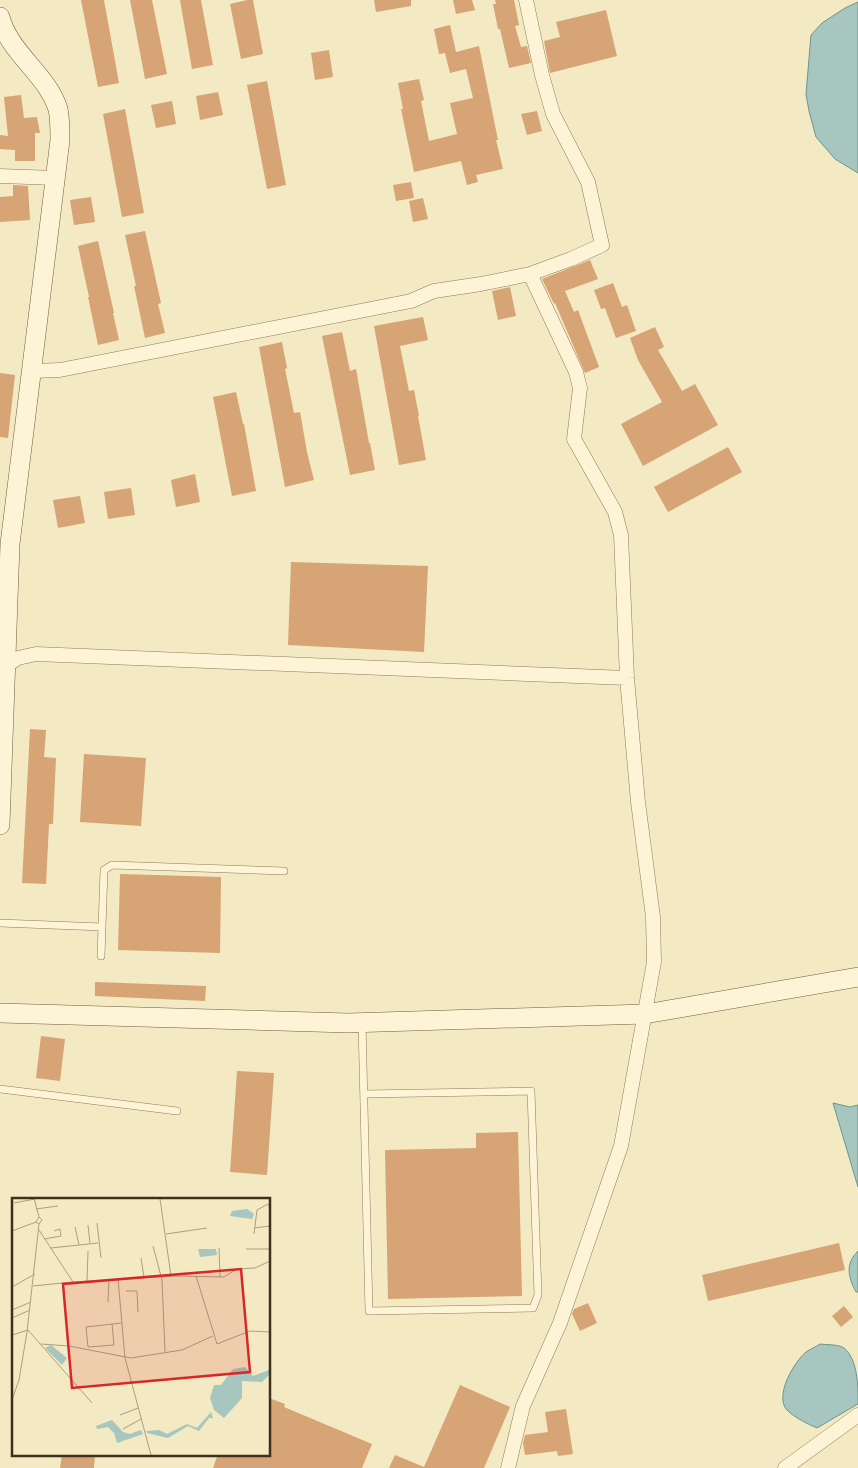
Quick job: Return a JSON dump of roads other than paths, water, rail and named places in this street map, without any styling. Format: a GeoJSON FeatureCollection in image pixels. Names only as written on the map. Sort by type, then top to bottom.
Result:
{"type":"FeatureCollection","features":[{"type":"Feature","properties":{"kind":"street"},"geometry":{"type":"LineString","coordinates":[[32,371],[69,369],[411,301],[434,291],[530,274],[571,259],[602,244],[588,182],[553,114],[542,75],[526,0]]}},
{"type":"Feature","properties":{"kind":"street"},"geometry":{"type":"LineString","coordinates":[[0,17],[2,27],[44,81],[58,109],[60,140],[32,371],[4,573],[0,826]]}},
{"type":"Feature","properties":{"kind":"street"},"geometry":{"type":"LineString","coordinates":[[0,176],[56,178]]}},
{"type":"Feature","properties":{"kind":"street"},"geometry":{"type":"LineString","coordinates":[[508,1468],[523,1406],[560,1323],[621,1146],[654,962],[653,917],[638,802],[627,678],[621,535],[614,512],[574,439],[580,388],[576,372],[530,274]]}},
{"type":"Feature","properties":{"kind":"street"},"geometry":{"type":"LineString","coordinates":[[3,666],[18,658],[36,654],[627,678]]}},
{"type":"Feature","properties":{"kind":"street"},"geometry":{"type":"LineString","coordinates":[[0,1013],[362,1022],[645,1014],[858,977]]}},
{"type":"Feature","properties":{"kind":"street"},"geometry":{"type":"LineString","coordinates":[[785,1468],[858,1415]]}},
{"type":"Feature","properties":{"kind":"lane"},"geometry":{"type":"LineString","coordinates":[[101,956],[104,870],[112,865],[284,871]]}},
{"type":"Feature","properties":{"kind":"lane"},"geometry":{"type":"LineString","coordinates":[[0,923],[102,927]]}},
{"type":"Feature","properties":{"kind":"lane"},"geometry":{"type":"LineString","coordinates":[[362,1022],[369,1311],[533,1308],[538,1295],[531,1091],[364,1094]]}},
{"type":"Feature","properties":{"kind":"lane"},"geometry":{"type":"LineString","coordinates":[[0,1089],[177,1111]]}},
{"type":"Feature","properties":{"kind":"water"},"geometry":{"type":"Polygon","coordinates":[[[858,2],[858,173],[835,159],[816,137],[806,94],[811,35],[822,23],[858,2]]]}},
{"type":"Feature","properties":{"kind":"water"},"geometry":{"type":"Polygon","coordinates":[[[833,1103],[850,1107],[858,1105],[858,1187],[833,1103]]]}},
{"type":"Feature","properties":{"kind":"water"},"geometry":{"type":"Polygon","coordinates":[[[858,1251],[858,1292],[856,1292],[849,1271],[851,1261],[858,1251]]]}},
{"type":"Feature","properties":{"kind":"water"},"geometry":{"type":"Polygon","coordinates":[[[820,1344],[836,1345],[844,1348],[849,1353],[855,1366],[858,1404],[817,1428],[787,1410],[783,1396],[787,1380],[796,1363],[806,1352],[820,1344]]]}}]}
